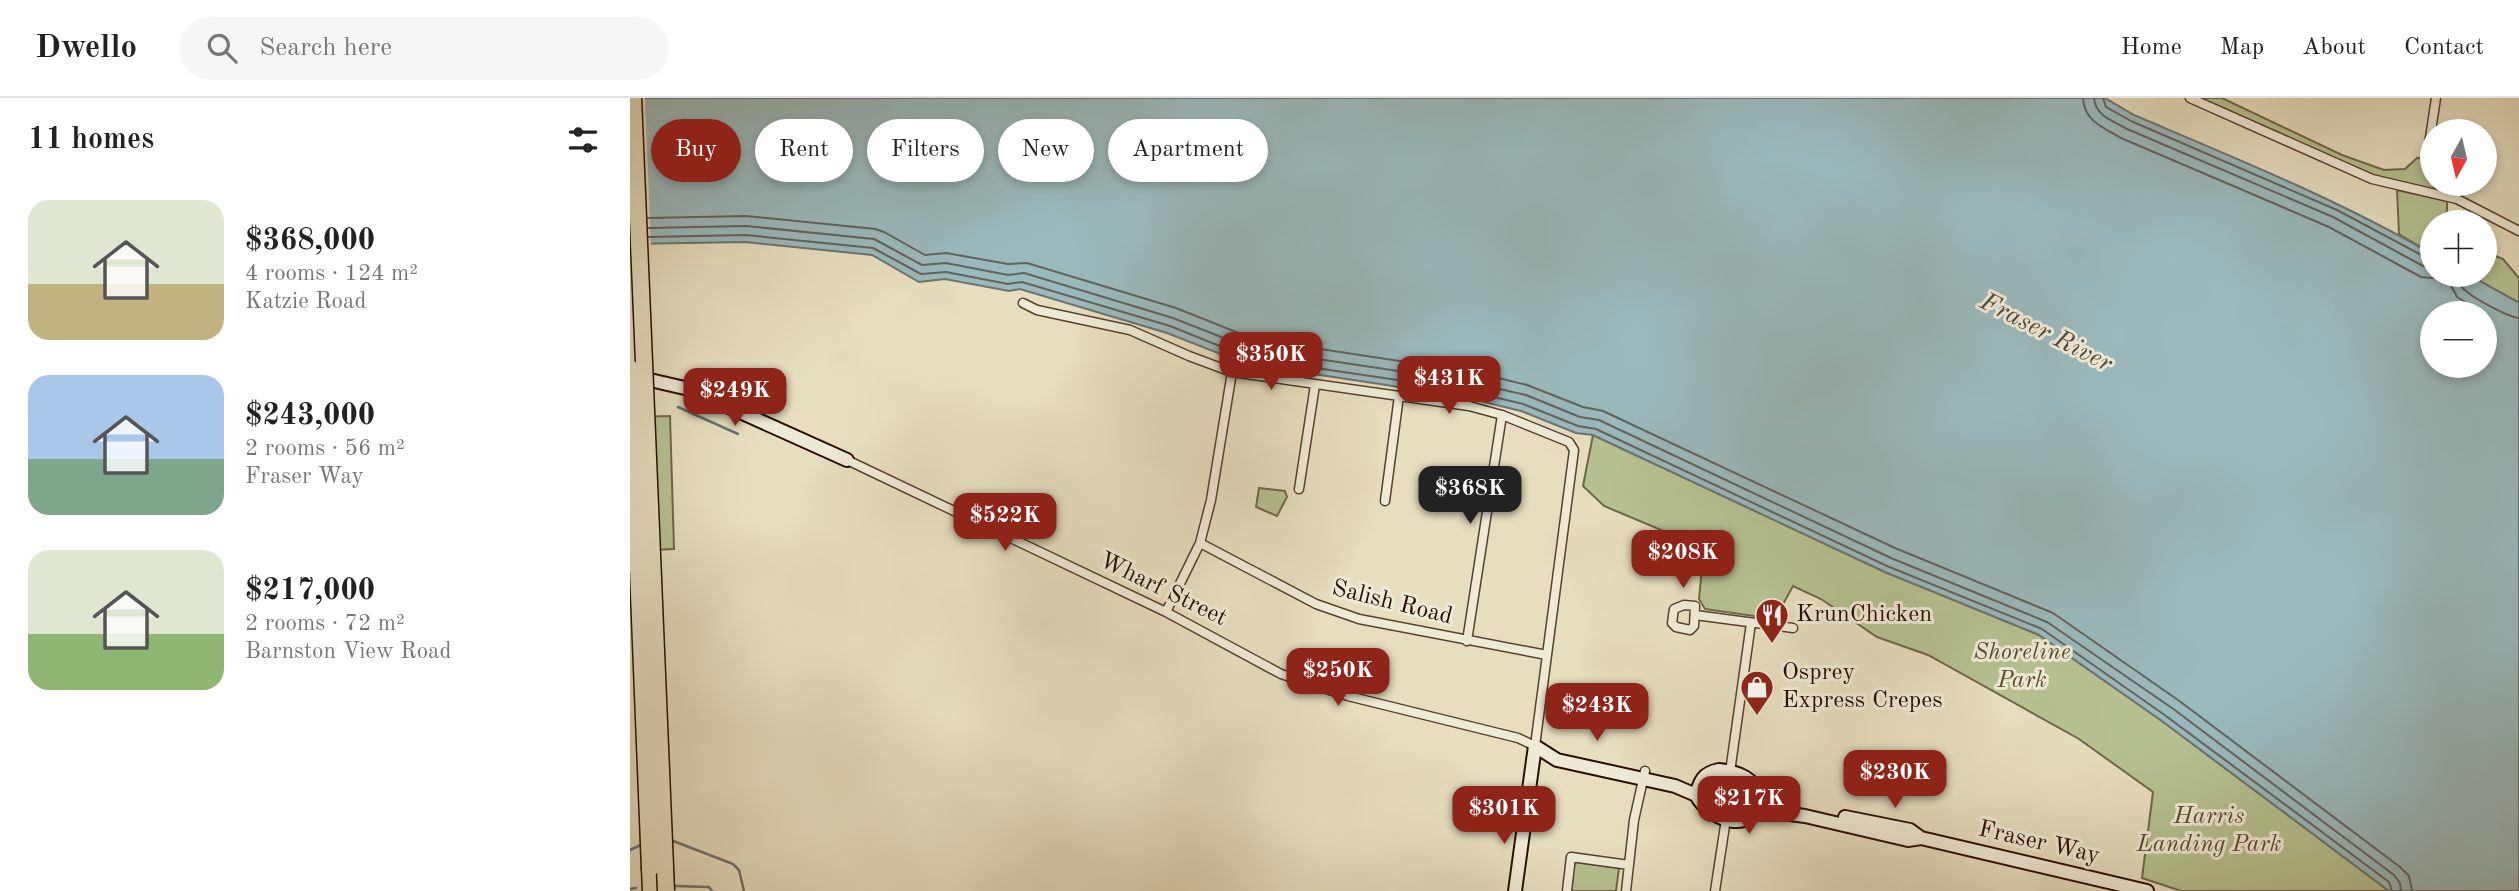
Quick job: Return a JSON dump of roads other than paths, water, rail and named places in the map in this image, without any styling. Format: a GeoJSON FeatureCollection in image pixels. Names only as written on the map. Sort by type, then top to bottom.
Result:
{"type":"FeatureCollection","features":[{"type":"Feature","properties":{"kind":"highway"},"geometry":{"type":"LineString","coordinates":[[633,98],[666,891]]}},
{"type":"Feature","properties":{"kind":"highway"},"geometry":{"type":"LineString","coordinates":[[630,368],[651,891]]}},
{"type":"Feature","properties":{"kind":"street"},"geometry":{"type":"LineString","coordinates":[[2190,98],[2372,179],[2420,191]]}},
{"type":"Feature","properties":{"kind":"street"},"geometry":{"type":"LineString","coordinates":[[2433,119],[2436,98]]}},
{"type":"Feature","properties":{"kind":"street"},"geometry":{"type":"LineString","coordinates":[[2445,196],[2477,207],[2519,231]]}},
{"type":"Feature","properties":{"kind":"street"},"geometry":{"type":"LineString","coordinates":[[1023,303],[1037,310],[1130,330],[1231,372],[1449,402],[1502,415],[1569,442],[1574,450],[1515,891]]}},
{"type":"Feature","properties":{"kind":"street"},"geometry":{"type":"LineString","coordinates":[[1167,612],[1200,543],[1211,500],[1231,372]]}},
{"type":"Feature","properties":{"kind":"street","name":"Wharf Street"},"geometry":{"type":"LineString","coordinates":[[630,375],[689,389],[847,460],[1167,612],[1282,674],[1312,686],[1518,738],[1535,746]]}},
{"type":"Feature","properties":{"kind":"street"},"geometry":{"type":"LineString","coordinates":[[1299,489],[1315,384]]}},
{"type":"Feature","properties":{"kind":"street"},"geometry":{"type":"LineString","coordinates":[[1385,501],[1399,396]]}},
{"type":"Feature","properties":{"kind":"street"},"geometry":{"type":"LineString","coordinates":[[1467,641],[1502,415]]}},
{"type":"Feature","properties":{"kind":"street","name":"Salish Road"},"geometry":{"type":"LineString","coordinates":[[1200,543],[1316,604],[1367,621],[1547,655]]}},
{"type":"Feature","properties":{"kind":"street"},"geometry":{"type":"LineString","coordinates":[[1695,615],[1793,628]]}},
{"type":"Feature","properties":{"kind":"street"},"geometry":{"type":"LineString","coordinates":[[1730,772],[1751,622]]}},
{"type":"Feature","properties":{"kind":"street"},"geometry":{"type":"LineString","coordinates":[[1535,746],[1549,754],[1559,752],[1675,786],[1696,795],[1708,812],[1726,819],[1745,820],[1761,804],[1749,779],[1730,772],[1713,771],[1700,780],[1690,781],[1644,775]]}},
{"type":"Feature","properties":{"kind":"street"},"geometry":{"type":"LineString","coordinates":[[1626,891],[1634,820],[1644,775]]}},
{"type":"Feature","properties":{"kind":"street"},"geometry":{"type":"LineString","coordinates":[[1696,795],[1700,780]]}},
{"type":"Feature","properties":{"kind":"street","name":"Fraser Way"},"geometry":{"type":"LineString","coordinates":[[1761,804],[1910,830],[1921,838],[2147,891]]}},
{"type":"Feature","properties":{"kind":"street"},"geometry":{"type":"LineString","coordinates":[[1715,891],[1726,819]]}},
{"type":"Feature","properties":{"kind":"street"},"geometry":{"type":"LineString","coordinates":[[1567,891],[1571,857],[1629,865]]}},
{"type":"Feature","properties":{"kind":"water","name":"Fraser River"},"geometry":{"type":"Polygon","coordinates":[[[630,98],[2105,98],[2134,115],[2360,215],[2420,247],[2420,287],[2490,287],[2519,303],[2519,891],[2389,891],[2162,721],[2039,635],[1885,572],[1593,435],[1576,433],[1521,411],[1431,389],[1419,390],[1307,373],[1285,366],[1241,362],[1167,333],[1020,289],[1009,291],[945,279],[919,282],[872,255],[745,242],[630,244],[630,98]]]}},
{"type":"Feature","properties":{"kind":"waterway"},"geometry":{"type":"LineString","coordinates":[[678,407],[738,434]]}},
{"type":"Feature","properties":{"kind":"waterway"},"geometry":{"type":"LineString","coordinates":[[668,839],[733,864],[739,870],[744,891]]}},
{"type":"Feature","properties":{"kind":"waterway"},"geometry":{"type":"LineString","coordinates":[[630,850],[643,844]]}},
{"type":"Feature","properties":{"kind":"waterway"},"geometry":{"type":"LineString","coordinates":[[676,886],[709,887],[712,891]]}},
{"type":"Feature","properties":{"kind":"waterway"},"geometry":{"type":"LineString","coordinates":[[630,889],[636,888]]}},
{"type":"Feature","properties":{"kind":"place","name":"KrunChicken"},"geometry":{"type":"Point","coordinates":[1772,645]}},
{"type":"Feature","properties":{"kind":"place","name":"Osprey Express Crepes"},"geometry":{"type":"Point","coordinates":[1757,717]}},
{"type":"Feature","properties":{"kind":"park label","name":"Shoreline Park"},"geometry":{"type":"Point","coordinates":[2022,667]}},
{"type":"Feature","properties":{"kind":"park label","name":"Harris Landing Park"},"geometry":{"type":"Point","coordinates":[2209,831]}}]}
